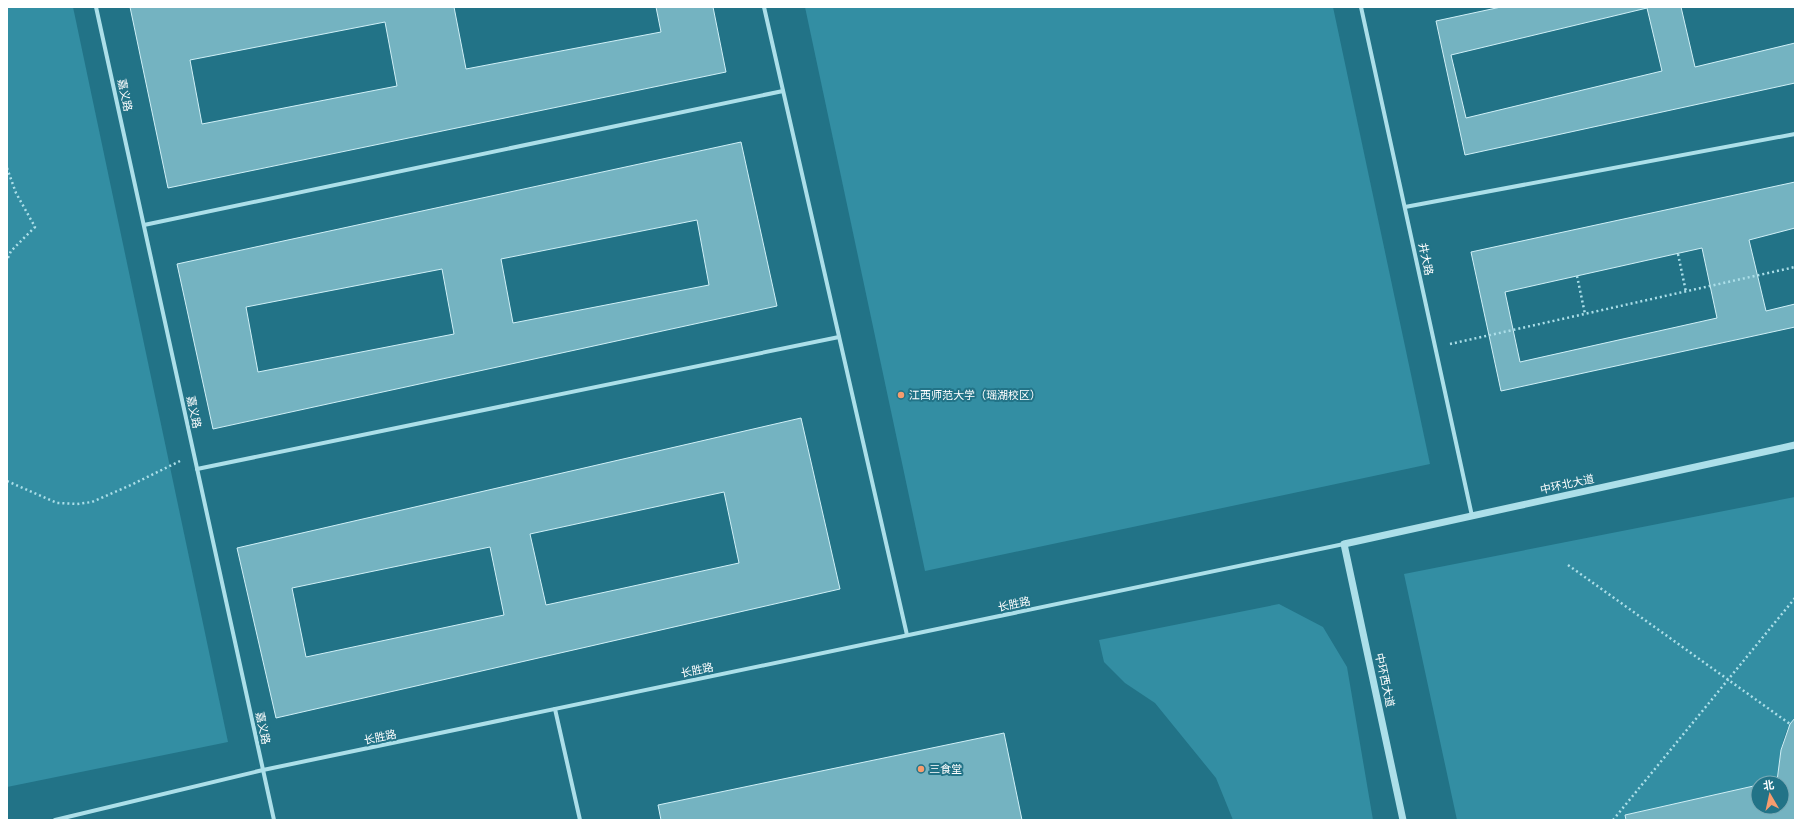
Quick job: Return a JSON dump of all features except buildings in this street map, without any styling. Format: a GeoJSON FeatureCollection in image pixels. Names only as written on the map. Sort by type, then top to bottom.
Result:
{"type":"FeatureCollection","features":[{"type":"Feature","properties":{"kind":"street","name":"嘉义路"},"geometry":{"type":"LineString","coordinates":[[96,7],[274,820]]}},
{"type":"Feature","properties":{"kind":"street"},"geometry":{"type":"LineString","coordinates":[[764,7],[907,635]]}},
{"type":"Feature","properties":{"kind":"street","name":"井大路"},"geometry":{"type":"LineString","coordinates":[[1361,7],[1472,516]]}},
{"type":"Feature","properties":{"kind":"street"},"geometry":{"type":"LineString","coordinates":[[144,225],[783,91]]}},
{"type":"Feature","properties":{"kind":"street"},"geometry":{"type":"LineString","coordinates":[[1405,207],[1795,134]]}},
{"type":"Feature","properties":{"kind":"street"},"geometry":{"type":"LineString","coordinates":[[197,469],[839,337]]}},
{"type":"Feature","properties":{"kind":"street","name":"中环北大道"},"geometry":{"type":"LineString","coordinates":[[1344,544],[1795,445]]}},
{"type":"Feature","properties":{"kind":"street","name":"长胜路"},"geometry":{"type":"LineString","coordinates":[[55,820],[263,770],[1344,544]]}},
{"type":"Feature","properties":{"kind":"street","name":"中环西大道"},"geometry":{"type":"LineString","coordinates":[[1344,544],[1403,820]]}},
{"type":"Feature","properties":{"kind":"street"},"geometry":{"type":"LineString","coordinates":[[554,709],[580,820]]}},
{"type":"Feature","properties":{"kind":"path"},"geometry":{"type":"LineString","coordinates":[[7,168],[16,192],[34,227],[11,251],[7,260]]}},
{"type":"Feature","properties":{"kind":"path"},"geometry":{"type":"LineString","coordinates":[[1678,254],[1686,292]]}},
{"type":"Feature","properties":{"kind":"path"},"geometry":{"type":"LineString","coordinates":[[1436,347],[1795,268]]}},
{"type":"Feature","properties":{"kind":"path"},"geometry":{"type":"LineString","coordinates":[[1577,276],[1585,314]]}},
{"type":"Feature","properties":{"kind":"path"},"geometry":{"type":"LineString","coordinates":[[7,482],[57,503],[77,504],[98,499],[180,461],[197,469]]}},
{"type":"Feature","properties":{"kind":"path"},"geometry":{"type":"LineString","coordinates":[[1568,565],[1790,724]]}},
{"type":"Feature","properties":{"kind":"path"},"geometry":{"type":"LineString","coordinates":[[1613,820],[1795,598]]}},
{"type":"Feature","properties":{"kind":"shaded area"},"geometry":{"type":"Polygon","coordinates":[[[7,7],[73,7],[228,742],[7,787],[7,7]]]}},
{"type":"Feature","properties":{"kind":"shaded area"},"geometry":{"type":"Polygon","coordinates":[[[805,7],[1333,7],[1430,464],[925,571],[805,7]]]}},
{"type":"Feature","properties":{"kind":"shaded area"},"geometry":{"type":"Polygon","coordinates":[[[1795,497],[1795,718],[1786,732],[1780,756],[1778,775],[1750,775],[1750,787],[1625,815],[1626,820],[1457,820],[1404,574],[1795,497]]]}},
{"type":"Feature","properties":{"kind":"shaded area"},"geometry":{"type":"Polygon","coordinates":[[[1279,604],[1323,627],[1347,667],[1373,820],[1233,820],[1216,778],[1155,703],[1125,683],[1104,662],[1099,640],[1279,604]]]}},
{"type":"Feature","properties":{"kind":"place","name":"江西师范大学（瑶湖校区）"},"geometry":{"type":"Point","coordinates":[901,395]}},
{"type":"Feature","properties":{"kind":"place","name":"三食堂"},"geometry":{"type":"Point","coordinates":[921,769]}}]}
